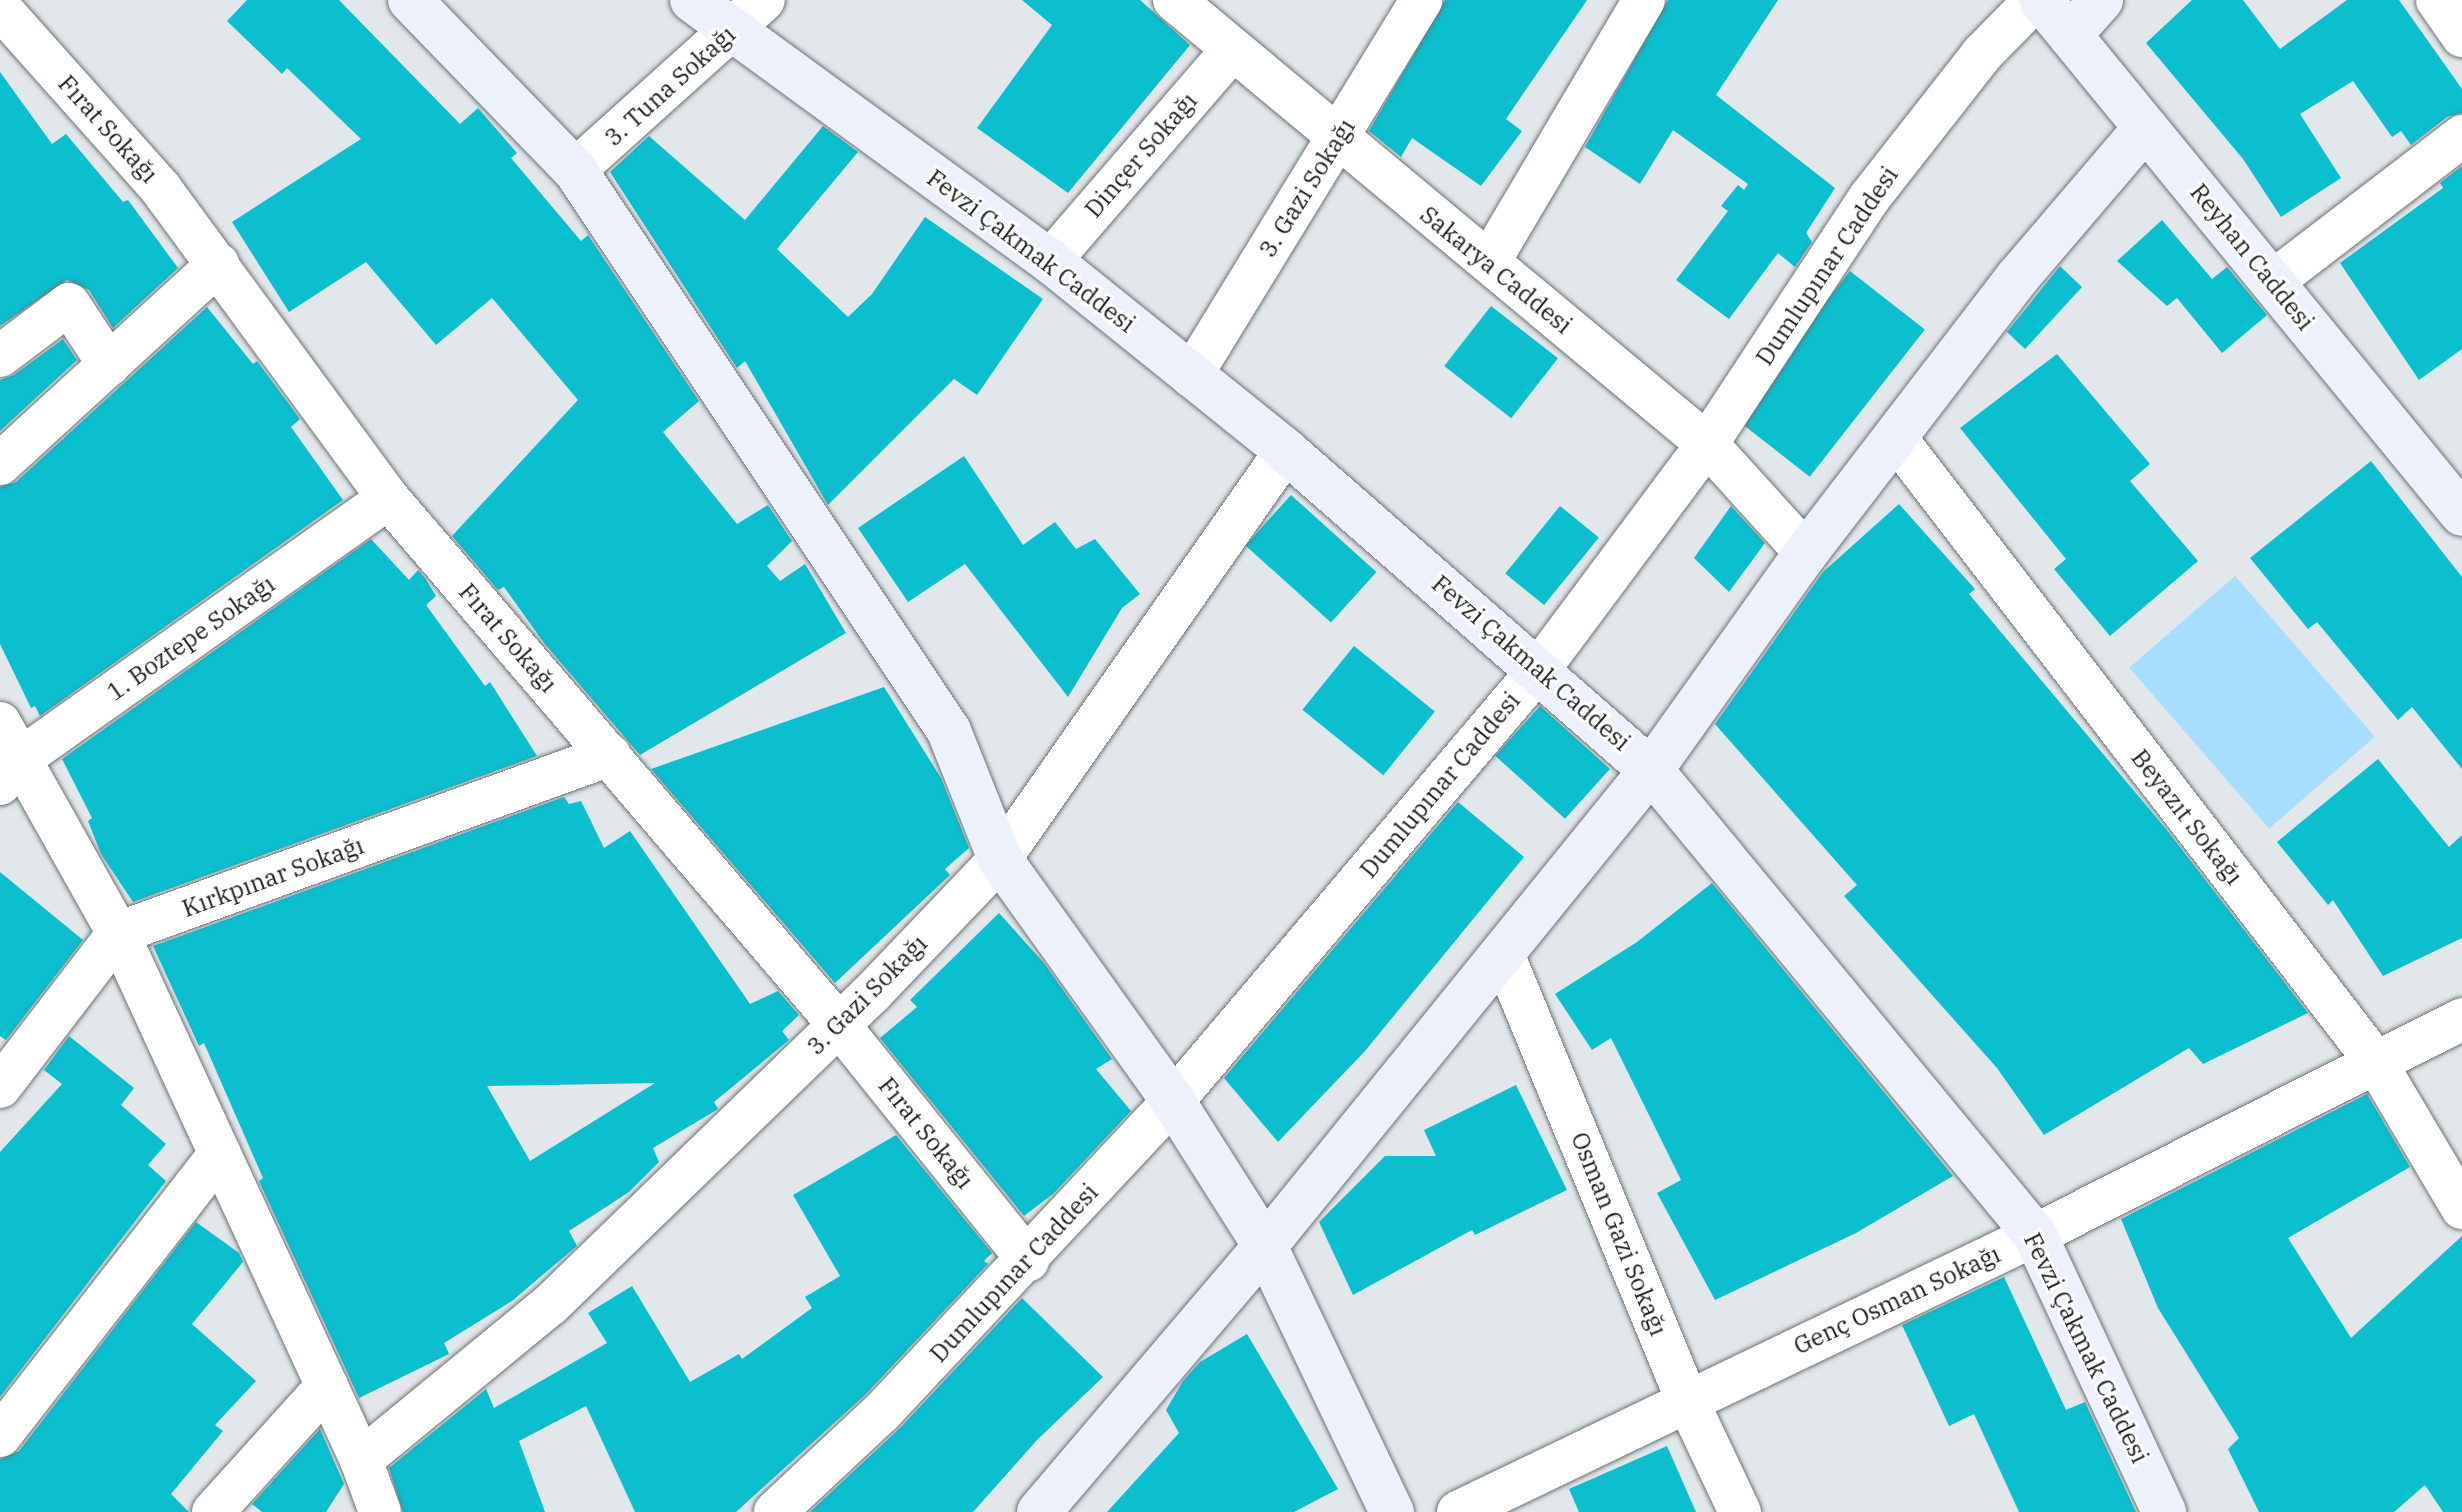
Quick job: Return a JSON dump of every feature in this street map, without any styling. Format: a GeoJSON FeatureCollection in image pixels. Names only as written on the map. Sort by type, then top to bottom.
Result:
{"type":"FeatureCollection","features":[{"type":"Feature","properties":{"kind":"street"},"geometry":{"type":"LineString","coordinates":[[410,0],[575,170],[949,731],[1000,859],[1173,1101],[1265,1246],[1392,1512]]}},
{"type":"Feature","properties":{"kind":"street","name":"Fevzi Çakmak Caddesi"},"geometry":{"type":"LineString","coordinates":[[692,0],[1050,261],[1286,451],[1540,668],[1651,770],[2035,1235],[2164,1512]]}},
{"type":"Feature","properties":{"kind":"street","name":"3. Tuna Sokağı"},"geometry":{"type":"LineString","coordinates":[[575,170],[734,31],[764,0]]}},
{"type":"Feature","properties":{"kind":"street","name":"Sakarya Caddesi"},"geometry":{"type":"LineString","coordinates":[[1174,0],[1337,140],[1707,444],[1806,553]]}},
{"type":"Feature","properties":{"kind":"street","name":"3. Gazi Sokağı"},"geometry":{"type":"LineString","coordinates":[[1191,376],[1421,0]]}},
{"type":"Feature","properties":{"kind":"street"},"geometry":{"type":"LineString","coordinates":[[1489,262],[1644,0]]}},
{"type":"Feature","properties":{"kind":"street","name":"Reyhan Caddesi"},"geometry":{"type":"LineString","coordinates":[[2038,0],[2070,35],[2462,514]]}},
{"type":"Feature","properties":{"kind":"street","name":"Dumlupınar Caddesi"},"geometry":{"type":"LineString","coordinates":[[775,1512],[882,1412],[1028,1260],[1173,1101],[1540,668],[1707,444],[1870,197],[1982,54],[2038,0]]}},
{"type":"Feature","properties":{"kind":"street"},"geometry":{"type":"LineString","coordinates":[[2070,35],[2101,0]]}},
{"type":"Feature","properties":{"kind":"street"},"geometry":{"type":"LineString","coordinates":[[2437,0],[2462,36]]}},
{"type":"Feature","properties":{"kind":"street","name":"Fırat Sokağı"},"geometry":{"type":"LineString","coordinates":[[0,8],[161,189],[388,498],[839,1025],[1028,1260]]}},
{"type":"Feature","properties":{"kind":"street","name":"Dinçer Sokağı"},"geometry":{"type":"LineString","coordinates":[[1050,261],[1232,50]]}},
{"type":"Feature","properties":{"kind":"street"},"geometry":{"type":"LineString","coordinates":[[1039,1512],[1265,1246],[1651,770],[1806,553],[2017,278],[2145,128]]}},
{"type":"Feature","properties":{"kind":"street"},"geometry":{"type":"LineString","coordinates":[[2272,282],[2462,136]]}},
{"type":"Feature","properties":{"kind":"street"},"geometry":{"type":"LineString","coordinates":[[0,464],[218,264]]}},
{"type":"Feature","properties":{"kind":"street"},"geometry":{"type":"LineString","coordinates":[[0,356],[69,304],[109,365]]}},
{"type":"Feature","properties":{"kind":"street","name":"Beyazıt Sokağı"},"geometry":{"type":"LineString","coordinates":[[1895,437],[2375,1061],[2462,1208]]}},
{"type":"Feature","properties":{"kind":"street","name":"3. Gazi Sokağı"},"geometry":{"type":"LineString","coordinates":[[361,1460],[550,1305],[839,1025],[1000,859],[1286,451]]}},
{"type":"Feature","properties":{"kind":"street","name":"1. Boztepe Sokağı"},"geometry":{"type":"LineString","coordinates":[[10,772],[388,498]]}},
{"type":"Feature","properties":{"kind":"street"},"geometry":{"type":"LineString","coordinates":[[0,723],[10,772],[118,933],[361,1460],[380,1512]]}},
{"type":"Feature","properties":{"kind":"street","name":"Kırkpınar Sokağı"},"geometry":{"type":"LineString","coordinates":[[118,933],[610,755]]}},
{"type":"Feature","properties":{"kind":"street"},"geometry":{"type":"LineString","coordinates":[[0,1087],[118,933]]}},
{"type":"Feature","properties":{"kind":"street","name":"Osman Gazi Sokağı"},"geometry":{"type":"LineString","coordinates":[[1503,954],[1687,1400],[1740,1512]]}},
{"type":"Feature","properties":{"kind":"street","name":"Genç Osman Sokağı"},"geometry":{"type":"LineString","coordinates":[[1458,1512],[2035,1235],[2462,1019]]}},
{"type":"Feature","properties":{"kind":"street"},"geometry":{"type":"LineString","coordinates":[[0,1436],[220,1153]]}},
{"type":"Feature","properties":{"kind":"street"},"geometry":{"type":"LineString","coordinates":[[213,1512],[327,1386]]}},
{"type":"Feature","properties":{"kind":"shaded area"},"geometry":{"type":"Polygon","coordinates":[[[2235,576],[2375,737],[2269,829],[2129,668],[2235,576]]]}},
{"type":"Feature","properties":{"kind":"building"},"geometry":{"type":"Polygon","coordinates":[[[247,0],[339,0],[460,124],[478,108],[517,153],[511,158],[581,241],[588,235],[699,401],[663,432],[737,524],[768,505],[792,541],[767,566],[780,581],[805,564],[846,633],[640,755],[544,643],[504,587],[498,590],[452,536],[578,400],[492,298],[436,345],[366,262],[289,312],[232,222],[361,139],[287,68],[282,74],[227,21],[247,0]]]}},
{"type":"Feature","properties":{"kind":"building"},"geometry":{"type":"Polygon","coordinates":[[[1022,0],[1140,0],[1190,45],[1068,193],[977,128],[1052,25],[1022,0]]]}},
{"type":"Feature","properties":{"kind":"building"},"geometry":{"type":"Polygon","coordinates":[[[1445,0],[1587,0],[1506,119],[1522,131],[1481,186],[1412,138],[1401,157],[1369,131],[1445,0]]]}},
{"type":"Feature","properties":{"kind":"building"},"geometry":{"type":"Polygon","coordinates":[[[1668,0],[1778,0],[1716,95],[1835,188],[1806,233],[1812,242],[1795,267],[1778,253],[1729,319],[1676,280],[1728,211],[1721,206],[1738,185],[1744,190],[1748,184],[1673,130],[1640,184],[1585,147],[1668,0]]]}},
{"type":"Feature","properties":{"kind":"building"},"geometry":{"type":"Polygon","coordinates":[[[2192,0],[2243,0],[2280,49],[2347,0],[2399,0],[2462,89],[2462,113],[2447,117],[2411,145],[2401,131],[2392,137],[2353,81],[2300,114],[2341,178],[2281,217],[2243,159],[2146,43],[2192,0]]]}},
{"type":"Feature","properties":{"kind":"building"},"geometry":{"type":"Polygon","coordinates":[[[0,72],[52,144],[66,134],[123,202],[128,200],[178,268],[113,328],[89,290],[67,280],[0,326],[0,72]]]}},
{"type":"Feature","properties":{"kind":"building"},"geometry":{"type":"Polygon","coordinates":[[[823,126],[858,152],[777,249],[848,317],[872,294],[925,217],[1043,299],[977,395],[954,379],[828,505],[745,361],[737,368],[610,172],[649,136],[745,220],[823,126]]]}},
{"type":"Feature","properties":{"kind":"building"},"geometry":{"type":"Polygon","coordinates":[[[2462,166],[2462,349],[2419,380],[2340,263],[2443,188],[2440,183],[2462,166]]]}},
{"type":"Feature","properties":{"kind":"building"},"geometry":{"type":"Polygon","coordinates":[[[2162,220],[2212,279],[2227,267],[2267,315],[2222,353],[2177,298],[2167,306],[2117,261],[2162,220]]]}},
{"type":"Feature","properties":{"kind":"building"},"geometry":{"type":"Polygon","coordinates":[[[2060,266],[2082,287],[2025,349],[2007,332],[2060,266]]]}},
{"type":"Feature","properties":{"kind":"building"},"geometry":{"type":"Polygon","coordinates":[[[1850,271],[1925,329],[1810,477],[1735,418],[1850,271]]]}},
{"type":"Feature","properties":{"kind":"building"},"geometry":{"type":"Polygon","coordinates":[[[1491,306],[1558,358],[1511,418],[1444,366],[1491,306]]]}},
{"type":"Feature","properties":{"kind":"building"},"geometry":{"type":"Polygon","coordinates":[[[207,307],[253,364],[257,361],[300,419],[291,427],[343,500],[40,716],[35,706],[31,708],[0,644],[0,487],[16,482],[207,307]]]}},
{"type":"Feature","properties":{"kind":"building"},"geometry":{"type":"Polygon","coordinates":[[[63,339],[77,360],[0,431],[0,380],[14,375],[63,339]]]}},
{"type":"Feature","properties":{"kind":"building"},"geometry":{"type":"Polygon","coordinates":[[[2057,354],[2150,464],[2130,481],[2198,561],[2110,636],[2054,569],[2066,559],[1960,428],[2057,354]]]}},
{"type":"Feature","properties":{"kind":"building"},"geometry":{"type":"Polygon","coordinates":[[[964,456],[1023,545],[1055,522],[1076,549],[1095,539],[1140,594],[1122,608],[1068,697],[965,564],[908,602],[858,528],[964,456]]]}},
{"type":"Feature","properties":{"kind":"building"},"geometry":{"type":"Polygon","coordinates":[[[2371,461],[2462,577],[2462,769],[2412,707],[2398,720],[2317,622],[2308,629],[2250,558],[2371,461]]]}},
{"type":"Feature","properties":{"kind":"building"},"geometry":{"type":"Polygon","coordinates":[[[1291,495],[1376,572],[1331,622],[1245,546],[1291,495]]]}},
{"type":"Feature","properties":{"kind":"building"},"geometry":{"type":"Polygon","coordinates":[[[1899,504],[1975,589],[1969,594],[2166,829],[2308,1013],[2203,1064],[2189,1048],[2044,1135],[1997,1068],[1844,896],[1857,885],[1715,724],[1823,572],[1899,504]]]}},
{"type":"Feature","properties":{"kind":"building"},"geometry":{"type":"Polygon","coordinates":[[[1560,506],[1599,537],[1544,605],[1505,574],[1560,506]]]}},
{"type":"Feature","properties":{"kind":"building"},"geometry":{"type":"Polygon","coordinates":[[[1731,506],[1765,543],[1729,592],[1694,558],[1731,506]]]}},
{"type":"Feature","properties":{"kind":"building"},"geometry":{"type":"Polygon","coordinates":[[[371,539],[409,580],[418,570],[425,578],[436,596],[426,605],[485,686],[490,682],[537,756],[133,902],[101,854],[88,821],[92,818],[62,759],[371,539]]]}},
{"type":"Feature","properties":{"kind":"building"},"geometry":{"type":"Polygon","coordinates":[[[1354,646],[1435,711],[1383,775],[1302,710],[1354,646]]]}},
{"type":"Feature","properties":{"kind":"building"},"geometry":{"type":"Polygon","coordinates":[[[884,687],[941,778],[969,848],[945,869],[950,875],[835,983],[651,769],[884,687]]]}},
{"type":"Feature","properties":{"kind":"building"},"geometry":{"type":"Polygon","coordinates":[[[1540,706],[1610,769],[1565,819],[1495,756],[1540,706]]]}},
{"type":"Feature","properties":{"kind":"building"},"geometry":{"type":"Polygon","coordinates":[[[2378,759],[2449,847],[2462,835],[2462,938],[2383,976],[2333,900],[2328,905],[2277,842],[2378,759]]]}},
{"type":"Feature","properties":{"kind":"building"},"geometry":{"type":"Polygon","coordinates":[[[564,797],[569,804],[581,801],[604,848],[630,831],[750,1004],[778,991],[799,1015],[782,1031],[789,1040],[714,1102],[718,1109],[653,1148],[659,1162],[629,1192],[569,1231],[577,1246],[512,1301],[444,1343],[449,1354],[359,1398],[259,1181],[263,1178],[204,1043],[199,1046],[153,946],[564,797]],[[655,1083],[487,1086],[530,1161],[655,1083]]]}},
{"type":"Feature","properties":{"kind":"building"},"geometry":{"type":"Polygon","coordinates":[[[1458,802],[1524,857],[1365,1051],[1278,1142],[1224,1078],[1458,802]]]}},
{"type":"Feature","properties":{"kind":"building"},"geometry":{"type":"Polygon","coordinates":[[[0,872],[83,940],[6,1040],[0,1036],[0,872]]]}},
{"type":"Feature","properties":{"kind":"building"},"geometry":{"type":"Polygon","coordinates":[[[1712,883],[1953,1176],[1856,1233],[1715,1300],[1657,1193],[1681,1180],[1611,1038],[1592,1050],[1555,994],[1637,942],[1712,883]]]}},
{"type":"Feature","properties":{"kind":"building"},"geometry":{"type":"Polygon","coordinates":[[[999,913],[1044,963],[1112,1059],[1096,1069],[1131,1111],[1054,1193],[1024,1216],[880,1038],[917,1007],[910,1000],[999,913]]]}},
{"type":"Feature","properties":{"kind":"building"},"geometry":{"type":"Polygon","coordinates":[[[69,1036],[134,1088],[121,1105],[166,1144],[148,1165],[166,1181],[0,1397],[0,1152],[62,1084],[44,1070],[69,1036]]]}},
{"type":"Feature","properties":{"kind":"building"},"geometry":{"type":"Polygon","coordinates":[[[1516,1085],[1567,1190],[1475,1235],[1472,1230],[1353,1295],[1319,1222],[1385,1156],[1436,1156],[1424,1130],[1516,1085]]]}},
{"type":"Feature","properties":{"kind":"building"},"geometry":{"type":"Polygon","coordinates":[[[2367,1094],[2410,1167],[2288,1238],[2351,1338],[2462,1236],[2462,1512],[2443,1512],[2425,1485],[2394,1512],[2259,1512],[2228,1449],[2239,1438],[2158,1308],[2121,1219],[2367,1094]]]}},
{"type":"Feature","properties":{"kind":"building"},"geometry":{"type":"Polygon","coordinates":[[[896,1135],[992,1253],[984,1261],[988,1264],[865,1395],[736,1512],[635,1512],[586,1406],[519,1441],[545,1512],[403,1512],[389,1468],[486,1389],[494,1408],[607,1343],[588,1313],[632,1286],[690,1382],[739,1354],[742,1359],[812,1308],[805,1297],[840,1276],[793,1195],[896,1135]]]}},
{"type":"Feature","properties":{"kind":"building"},"geometry":{"type":"Polygon","coordinates":[[[196,1222],[239,1253],[243,1262],[192,1324],[256,1381],[215,1425],[223,1431],[171,1494],[189,1512],[0,1512],[0,1459],[19,1451],[196,1222]]]}},
{"type":"Feature","properties":{"kind":"building"},"geometry":{"type":"Polygon","coordinates":[[[2004,1277],[2066,1410],[2085,1402],[2136,1512],[2019,1512],[1974,1414],[1949,1426],[1902,1325],[2004,1277]]]}},
{"type":"Feature","properties":{"kind":"building"},"geometry":{"type":"Polygon","coordinates":[[[1022,1298],[1103,1377],[1037,1440],[973,1512],[810,1512],[900,1428],[1022,1298]]]}},
{"type":"Feature","properties":{"kind":"building"},"geometry":{"type":"Polygon","coordinates":[[[1247,1334],[1338,1489],[1294,1512],[1107,1512],[1179,1433],[1166,1410],[1183,1381],[1200,1362],[1247,1334]]]}},
{"type":"Feature","properties":{"kind":"building"},"geometry":{"type":"Polygon","coordinates":[[[320,1429],[344,1484],[326,1512],[262,1512],[252,1504],[320,1429]]]}},
{"type":"Feature","properties":{"kind":"building"},"geometry":{"type":"Polygon","coordinates":[[[1667,1446],[1696,1512],[1579,1512],[1569,1489],[1667,1446]]]}}]}
